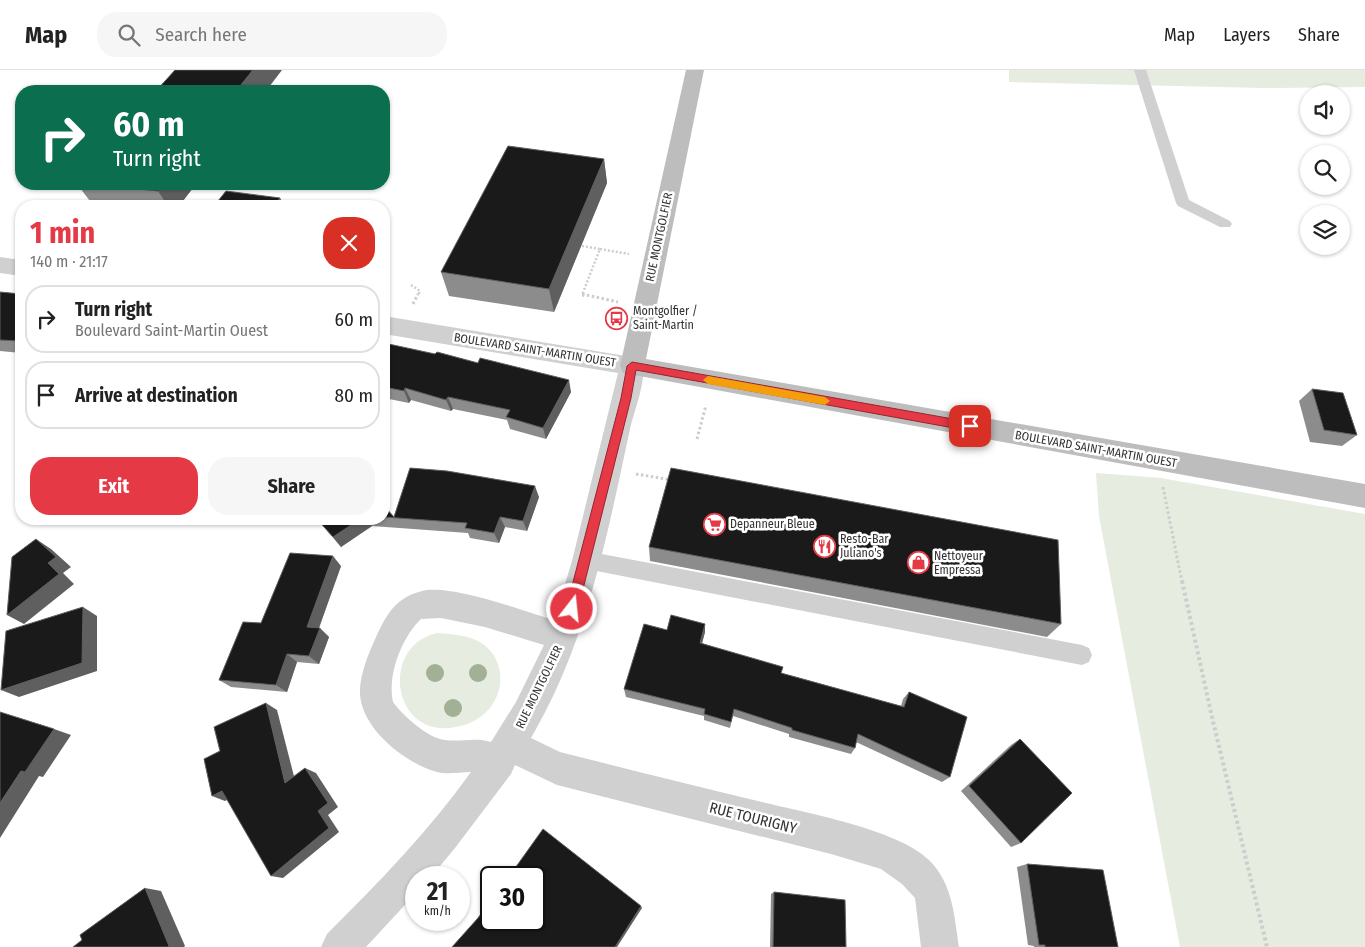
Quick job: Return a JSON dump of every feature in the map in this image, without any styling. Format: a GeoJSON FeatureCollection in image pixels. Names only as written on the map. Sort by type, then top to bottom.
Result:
{"type":"FeatureCollection","features":[{"type":"Feature","properties":{"kind":"main road","name":"RUE MONTGOLFIER"},"geometry":{"type":"LineString","coordinates":[[632,366],[695,70]]}},
{"type":"Feature","properties":{"kind":"main road","name":"BOULEVARD SAINT-MARTIN OUEST"},"geometry":{"type":"LineString","coordinates":[[632,366],[1365,496]]}},
{"type":"Feature","properties":{"kind":"street"},"geometry":{"type":"LineString","coordinates":[[0,265],[15,267]]}},
{"type":"Feature","properties":{"kind":"street","name":"BOULEVARD SAINT-MARTIN OUEST"},"geometry":{"type":"LineString","coordinates":[[390,326],[632,366]]}},
{"type":"Feature","properties":{"kind":"street","name":"RUE MONTGOLFIER"},"geometry":{"type":"LineString","coordinates":[[340,947],[412,872],[470,802],[504,754],[532,705],[562,637],[586,560],[626,398],[632,366]]}},
{"type":"Feature","properties":{"kind":"street","name":"RUE MONTGOLFIER"},"geometry":{"type":"LineString","coordinates":[[504,754],[486,755],[472,753],[457,757],[435,755],[398,731],[383,716],[376,702],[374,685],[391,639],[404,616],[411,609],[417,605],[427,603],[475,612],[562,637]]}},
{"type":"Feature","properties":{"kind":"street","name":"RUE TOURIGNY"},"geometry":{"type":"LineString","coordinates":[[504,754],[890,854],[915,871],[930,888],[934,901],[940,947]]}},
{"type":"Feature","properties":{"kind":"lane"},"geometry":{"type":"LineString","coordinates":[[1140,70],[1184,203],[1225,224]]}},
{"type":"Feature","properties":{"kind":"lane"},"geometry":{"type":"LineString","coordinates":[[586,560],[1082,655]]}},
{"type":"Feature","properties":{"kind":"path"},"geometry":{"type":"LineString","coordinates":[[582,246],[629,254]]}},
{"type":"Feature","properties":{"kind":"path"},"geometry":{"type":"LineString","coordinates":[[600,249],[582,295],[619,302]]}},
{"type":"Feature","properties":{"kind":"path"},"geometry":{"type":"LineString","coordinates":[[411,285],[420,291]]}},
{"type":"Feature","properties":{"kind":"path"},"geometry":{"type":"LineString","coordinates":[[697,439],[707,402]]}},
{"type":"Feature","properties":{"kind":"path"},"geometry":{"type":"LineString","coordinates":[[636,474],[682,481]]}},
{"type":"Feature","properties":{"kind":"path"},"geometry":{"type":"LineString","coordinates":[[1161,478],[1208,700],[1267,947]]}},
{"type":"Feature","properties":{"kind":"shaded area"},"geometry":{"type":"Polygon","coordinates":[[[1009,70],[1365,70],[1365,87],[1350,87],[1350,85],[1300,85],[1300,88],[1263,88],[1009,82],[1009,70]]]}},
{"type":"Feature","properties":{"kind":"shaded area"},"geometry":{"type":"Polygon","coordinates":[[[1096,473],[1161,478],[1365,514],[1365,947],[1180,947],[1099,516],[1096,473]]]}},
{"type":"Feature","properties":{"kind":"shaded area"},"geometry":{"type":"Polygon","coordinates":[[[437,633],[453,634],[478,641],[487,647],[498,663],[500,682],[495,701],[482,716],[461,726],[434,727],[418,720],[407,706],[401,690],[401,672],[407,655],[419,641],[437,633]]]}},
{"type":"Feature","properties":{"kind":"building"},"geometry":{"type":"Polygon","coordinates":[[[175,70],[253,70],[241,85],[161,85],[175,70]]]}},
{"type":"Feature","properties":{"kind":"building"},"geometry":{"type":"Polygon","coordinates":[[[508,146],[604,159],[549,289],[441,272],[508,146]]]}},
{"type":"Feature","properties":{"kind":"building"},"geometry":{"type":"Polygon","coordinates":[[[226,191],[280,198],[278,200],[219,200],[226,191]]]}},
{"type":"Feature","properties":{"kind":"building"},"geometry":{"type":"Polygon","coordinates":[[[0,292],[15,293],[15,341],[0,340],[0,292]]]}},
{"type":"Feature","properties":{"kind":"building"},"geometry":{"type":"Polygon","coordinates":[[[390,344],[435,354],[437,352],[478,363],[480,358],[569,380],[543,428],[506,417],[510,410],[448,397],[446,400],[405,388],[404,391],[390,388],[390,344]]]}},
{"type":"Feature","properties":{"kind":"building"},"geometry":{"type":"Polygon","coordinates":[[[1312,389],[1343,393],[1357,435],[1324,430],[1312,389]]]}},
{"type":"Feature","properties":{"kind":"building"},"geometry":{"type":"Polygon","coordinates":[[[410,468],[447,471],[535,486],[523,521],[500,517],[494,533],[465,528],[467,523],[390,517],[390,513],[394,517],[410,468]]]}},
{"type":"Feature","properties":{"kind":"building"},"geometry":{"type":"Polygon","coordinates":[[[671,468],[1058,540],[1061,624],[649,547],[671,468]]]}},
{"type":"Feature","properties":{"kind":"building"},"geometry":{"type":"Polygon","coordinates":[[[322,525],[351,525],[333,537],[322,525]]]}},
{"type":"Feature","properties":{"kind":"building"},"geometry":{"type":"Polygon","coordinates":[[[36,539],[56,557],[48,563],[59,574],[7,615],[12,557],[36,539]]]}},
{"type":"Feature","properties":{"kind":"building"},"geometry":{"type":"Polygon","coordinates":[[[290,553],[333,556],[307,627],[320,628],[309,656],[287,654],[276,685],[219,680],[243,622],[261,623],[290,553]]]}},
{"type":"Feature","properties":{"kind":"building"},"geometry":{"type":"Polygon","coordinates":[[[83,607],[82,663],[1,690],[6,631],[83,607]]]}},
{"type":"Feature","properties":{"kind":"building"},"geometry":{"type":"Polygon","coordinates":[[[671,615],[705,624],[700,643],[783,667],[781,673],[904,707],[909,692],[967,717],[950,777],[858,734],[855,748],[792,730],[792,728],[734,709],[731,722],[704,714],[705,709],[624,689],[644,624],[667,630],[671,615]]]}},
{"type":"Feature","properties":{"kind":"building"},"geometry":{"type":"Polygon","coordinates":[[[266,703],[285,783],[305,768],[328,803],[318,811],[329,828],[271,876],[222,791],[212,796],[204,759],[220,751],[214,727],[266,703]]]}},
{"type":"Feature","properties":{"kind":"building"},"geometry":{"type":"Polygon","coordinates":[[[0,712],[54,729],[25,772],[21,771],[0,803],[0,712]]]}},
{"type":"Feature","properties":{"kind":"building"},"geometry":{"type":"Polygon","coordinates":[[[1020,739],[1072,793],[1021,843],[969,786],[1020,739]]]}},
{"type":"Feature","properties":{"kind":"building"},"geometry":{"type":"Polygon","coordinates":[[[543,829],[641,906],[615,947],[452,947],[466,931],[470,931],[470,927],[480,915],[480,931],[545,931],[545,866],[517,866],[543,829]]]}},
{"type":"Feature","properties":{"kind":"building"},"geometry":{"type":"Polygon","coordinates":[[[1027,864],[1103,870],[1118,947],[1045,947],[1045,945],[1039,945],[1027,864]]]}},
{"type":"Feature","properties":{"kind":"building"},"geometry":{"type":"Polygon","coordinates":[[[145,888],[168,947],[73,947],[82,940],[80,935],[145,888]]]}},
{"type":"Feature","properties":{"kind":"building"},"geometry":{"type":"Polygon","coordinates":[[[774,892],[845,900],[846,947],[773,947],[774,892]]]}},
{"type":"Feature","properties":{"kind":"slow traffic"},"geometry":{"type":"LineString","coordinates":[[708,380],[825,401]]}},
{"type":"Feature","properties":{"kind":"place","name":"Montgolfier / Saint-Martin"},"geometry":{"type":"Point","coordinates":[617,318]}},
{"type":"Feature","properties":{"kind":"place","name":"Depanneur Bleue"},"geometry":{"type":"Point","coordinates":[714,524]}},
{"type":"Feature","properties":{"kind":"place","name":"Resto-Bar Juliano's"},"geometry":{"type":"Point","coordinates":[824,546]}},
{"type":"Feature","properties":{"kind":"place","name":"Nettoyeur Empressa"},"geometry":{"type":"Point","coordinates":[918,563]}},
{"type":"Feature","properties":{"kind":"route"},"geometry":{"type":"LineString","coordinates":[[572,609],[586,560],[626,398],[632,366],[970,426]]}}]}
